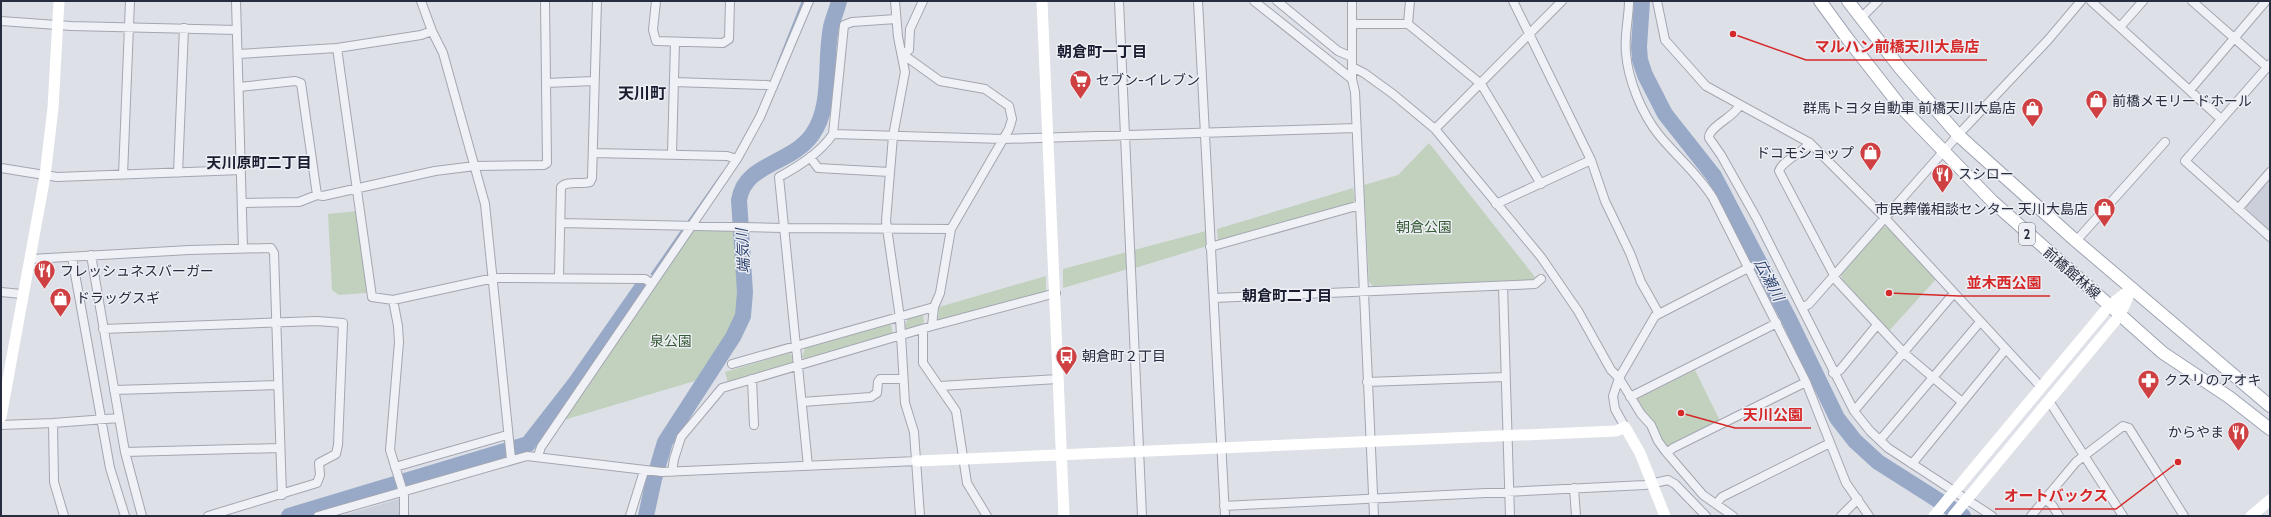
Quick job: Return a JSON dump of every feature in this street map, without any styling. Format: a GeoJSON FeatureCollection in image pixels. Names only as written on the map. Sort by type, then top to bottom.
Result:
{"type":"FeatureCollection","features":[{"type":"Feature","properties":{"kind":"main road","name":"前橋館林線"},"geometry":{"type":"LineString","coordinates":[[1820,1],[1888,91],[1943,152],[2018,225],[2163,353],[2229,397],[2270,429]]}},
{"type":"Feature","properties":{"kind":"main road","name":"前橋館林線"},"geometry":{"type":"LineString","coordinates":[[1848,1],[1900,68],[1958,135],[2076,241],[2270,406]]}},
{"type":"Feature","properties":{"kind":"street"},"geometry":{"type":"LineString","coordinates":[[1,416],[22,294],[31,259],[45,176],[53,108],[60,1]]}},
{"type":"Feature","properties":{"kind":"street"},"geometry":{"type":"LineString","coordinates":[[123,175],[130,1]]}},
{"type":"Feature","properties":{"kind":"street"},"geometry":{"type":"LineString","coordinates":[[236,1],[243,248]]}},
{"type":"Feature","properties":{"kind":"street"},"geometry":{"type":"LineString","coordinates":[[421,1],[432,31],[443,53],[485,204],[494,278],[509,452]]}},
{"type":"Feature","properties":{"kind":"street"},"geometry":{"type":"LineString","coordinates":[[242,203],[299,202],[317,195],[323,196],[435,171],[475,166],[544,165],[547,163],[545,1]]}},
{"type":"Feature","properties":{"kind":"street"},"geometry":{"type":"LineString","coordinates":[[559,278],[561,187],[563,184],[590,182],[593,153],[597,1]]}},
{"type":"Feature","properties":{"kind":"street"},"geometry":{"type":"LineString","coordinates":[[656,1],[654,38],[658,41],[724,43],[728,41],[730,1]]}},
{"type":"Feature","properties":{"kind":"street"},"geometry":{"type":"LineString","coordinates":[[538,456],[540,447],[737,159],[754,129],[809,1]]}},
{"type":"Feature","properties":{"kind":"street"},"geometry":{"type":"LineString","coordinates":[[895,1],[898,42],[905,72],[893,136],[886,216],[902,336],[905,403],[914,432],[920,516]]}},
{"type":"Feature","properties":{"kind":"street"},"geometry":{"type":"LineString","coordinates":[[902,55],[908,52],[910,29],[923,1]]}},
{"type":"Feature","properties":{"kind":"street"},"geometry":{"type":"LineString","coordinates":[[1042,1],[1056,293],[1064,516]]}},
{"type":"Feature","properties":{"kind":"street"},"geometry":{"type":"LineString","coordinates":[[1119,1],[1142,516]]}},
{"type":"Feature","properties":{"kind":"street"},"geometry":{"type":"LineString","coordinates":[[1198,1],[1210,247],[1214,298],[1220,448],[1225,516]]}},
{"type":"Feature","properties":{"kind":"street"},"geometry":{"type":"LineString","coordinates":[[1254,1],[1352,79]]}},
{"type":"Feature","properties":{"kind":"street"},"geometry":{"type":"LineString","coordinates":[[1277,1],[1338,51],[1352,57]]}},
{"type":"Feature","properties":{"kind":"street"},"geometry":{"type":"LineString","coordinates":[[1352,1],[1352,79],[1355,92],[1374,516]]}},
{"type":"Feature","properties":{"kind":"street"},"geometry":{"type":"LineString","coordinates":[[1408,24],[1410,1]]}},
{"type":"Feature","properties":{"kind":"street"},"geometry":{"type":"LineString","coordinates":[[1513,1],[1591,160],[1605,201],[1630,252],[1641,282],[1658,312]]}},
{"type":"Feature","properties":{"kind":"street"},"geometry":{"type":"LineString","coordinates":[[1435,129],[1562,1]]}},
{"type":"Feature","properties":{"kind":"street"},"geometry":{"type":"LineString","coordinates":[[1629,1],[1626,43],[1627,60],[1642,106],[1658,133],[1702,181],[1750,267],[1806,382],[1846,483],[1869,516]]}},
{"type":"Feature","properties":{"kind":"street"},"geometry":{"type":"LineString","coordinates":[[1657,1],[1665,40],[1706,86],[1739,106],[1810,143],[1885,218],[2041,387]]}},
{"type":"Feature","properties":{"kind":"street"},"geometry":{"type":"LineString","coordinates":[[1861,18],[1878,1]]}},
{"type":"Feature","properties":{"kind":"street"},"geometry":{"type":"LineString","coordinates":[[1802,308],[1809,304],[1958,135],[2048,40],[2081,1]]}},
{"type":"Feature","properties":{"kind":"street"},"geometry":{"type":"LineString","coordinates":[[2091,1],[2221,119]]}},
{"type":"Feature","properties":{"kind":"street"},"geometry":{"type":"LineString","coordinates":[[2120,27],[2143,1]]}},
{"type":"Feature","properties":{"kind":"street"},"geometry":{"type":"LineString","coordinates":[[2192,1],[2202,4],[2233,38],[2268,65],[2185,161],[2270,236]]}},
{"type":"Feature","properties":{"kind":"street"},"geometry":{"type":"LineString","coordinates":[[2190,90],[2266,1]]}},
{"type":"Feature","properties":{"kind":"street"},"geometry":{"type":"LineString","coordinates":[[808,466],[779,177],[826,145],[833,134],[844,25],[852,22],[896,19]]}},
{"type":"Feature","properties":{"kind":"street"},"geometry":{"type":"LineString","coordinates":[[1,21],[58,25],[237,30]]}},
{"type":"Feature","properties":{"kind":"street"},"geometry":{"type":"LineString","coordinates":[[1352,24],[1408,24],[1481,84],[1541,184]]}},
{"type":"Feature","properties":{"kind":"street"},"geometry":{"type":"LineString","coordinates":[[178,172],[184,28]]}},
{"type":"Feature","properties":{"kind":"street"},"geometry":{"type":"LineString","coordinates":[[238,54],[337,48],[421,35],[432,31]]}},
{"type":"Feature","properties":{"kind":"street"},"geometry":{"type":"LineString","coordinates":[[898,42],[904,45],[910,41]]}},
{"type":"Feature","properties":{"kind":"street"},"geometry":{"type":"LineString","coordinates":[[672,154],[675,42]]}},
{"type":"Feature","properties":{"kind":"street"},"geometry":{"type":"LineString","coordinates":[[337,48],[372,297],[393,300],[494,278],[646,279],[651,283]]}},
{"type":"Feature","properties":{"kind":"street"},"geometry":{"type":"LineString","coordinates":[[902,55],[940,81],[985,89],[1007,104],[1010,109],[1012,119],[1004,139],[952,229],[940,293],[934,307],[932,326]]}},
{"type":"Feature","properties":{"kind":"street"},"geometry":{"type":"LineString","coordinates":[[1352,67],[1364,73],[1393,94],[1435,129],[1541,257],[1578,311],[1611,370],[1619,378],[1640,414],[1651,425],[1658,441],[1667,453],[1699,490],[1733,516]]}},
{"type":"Feature","properties":{"kind":"street"},"geometry":{"type":"LineString","coordinates":[[239,87],[295,81],[301,82],[317,195]]}},
{"type":"Feature","properties":{"kind":"street"},"geometry":{"type":"LineString","coordinates":[[546,83],[594,81]]}},
{"type":"Feature","properties":{"kind":"street"},"geometry":{"type":"LineString","coordinates":[[674,82],[767,85],[772,87]]}},
{"type":"Feature","properties":{"kind":"street"},"geometry":{"type":"LineString","coordinates":[[1739,106],[1736,112],[1711,131],[1708,138],[1735,179],[1854,411],[1880,440],[1952,494],[1989,515]]}},
{"type":"Feature","properties":{"kind":"street"},"geometry":{"type":"LineString","coordinates":[[833,134],[1004,139],[1125,134],[1356,128]]}},
{"type":"Feature","properties":{"kind":"street"},"geometry":{"type":"LineString","coordinates":[[2076,241],[2165,142]]}},
{"type":"Feature","properties":{"kind":"street"},"geometry":{"type":"LineString","coordinates":[[1810,143],[1806,148],[1782,166],[1779,171],[1834,276],[1904,353],[1962,402]]}},
{"type":"Feature","properties":{"kind":"street"},"geometry":{"type":"LineString","coordinates":[[593,153],[727,156],[737,159]]}},
{"type":"Feature","properties":{"kind":"street"},"geometry":{"type":"LineString","coordinates":[[810,157],[818,168],[889,172]]}},
{"type":"Feature","properties":{"kind":"street"},"geometry":{"type":"LineString","coordinates":[[1496,204],[1591,160]]}},
{"type":"Feature","properties":{"kind":"street"},"geometry":{"type":"LineString","coordinates":[[1,168],[45,176],[123,175],[241,170]]}},
{"type":"Feature","properties":{"kind":"street"},"geometry":{"type":"LineString","coordinates":[[2238,209],[2270,172]]}},
{"type":"Feature","properties":{"kind":"street"},"geometry":{"type":"LineString","coordinates":[[1210,247],[1360,205]]}},
{"type":"Feature","properties":{"kind":"street"},"geometry":{"type":"LineString","coordinates":[[561,223],[783,228],[952,229]]}},
{"type":"Feature","properties":{"kind":"street"},"geometry":{"type":"LineString","coordinates":[[31,259],[268,247],[273,250],[279,448],[282,495]]}},
{"type":"Feature","properties":{"kind":"street"},"geometry":{"type":"LineString","coordinates":[[91,255],[125,452],[142,516]]}},
{"type":"Feature","properties":{"kind":"street"},"geometry":{"type":"LineString","coordinates":[[72,257],[110,468],[125,516]]}},
{"type":"Feature","properties":{"kind":"street"},"geometry":{"type":"LineString","coordinates":[[1665,516],[1638,450],[1613,403],[1613,396],[1619,378],[1658,312],[1750,267]]}},
{"type":"Feature","properties":{"kind":"street"},"geometry":{"type":"LineString","coordinates":[[1214,298],[1502,286],[1535,284],[1541,279]]}},
{"type":"Feature","properties":{"kind":"street"},"geometry":{"type":"LineString","coordinates":[[1502,286],[1510,516]]}},
{"type":"Feature","properties":{"kind":"street"},"geometry":{"type":"LineString","coordinates":[[1936,514],[2109,306],[2132,288]]}},
{"type":"Feature","properties":{"kind":"street"},"geometry":{"type":"LineString","coordinates":[[1953,516],[2120,315],[2132,288]]}},
{"type":"Feature","properties":{"kind":"street"},"geometry":{"type":"LineString","coordinates":[[1,292],[22,294]]}},
{"type":"Feature","properties":{"kind":"street"},"geometry":{"type":"LineString","coordinates":[[672,472],[674,459],[681,437],[718,391],[752,379],[923,330],[932,326],[1056,293]]}},
{"type":"Feature","properties":{"kind":"street"},"geometry":{"type":"LineString","coordinates":[[1854,411],[1954,293]]}},
{"type":"Feature","properties":{"kind":"street"},"geometry":{"type":"LineString","coordinates":[[393,300],[399,333],[397,379],[390,450],[401,487],[404,516]]}},
{"type":"Feature","properties":{"kind":"street"},"geometry":{"type":"LineString","coordinates":[[732,364],[795,345],[900,318],[934,307]]}},
{"type":"Feature","properties":{"kind":"street"},"geometry":{"type":"LineString","coordinates":[[103,329],[276,323],[341,322],[343,325],[337,449],[336,454],[319,463],[320,475],[317,483],[282,495],[208,516]]}},
{"type":"Feature","properties":{"kind":"street"},"geometry":{"type":"LineString","coordinates":[[1880,440],[1980,322]]}},
{"type":"Feature","properties":{"kind":"street"},"geometry":{"type":"LineString","coordinates":[[1630,396],[1777,323]]}},
{"type":"Feature","properties":{"kind":"street"},"geometry":{"type":"LineString","coordinates":[[1834,373],[1840,370],[1877,325]]}},
{"type":"Feature","properties":{"kind":"street"},"geometry":{"type":"LineString","coordinates":[[923,330],[923,363],[956,411],[967,483],[986,516]]}},
{"type":"Feature","properties":{"kind":"street"},"geometry":{"type":"LineString","coordinates":[[1912,464],[2006,350]]}},
{"type":"Feature","properties":{"kind":"street"},"geometry":{"type":"LineString","coordinates":[[1367,382],[1505,376]]}},
{"type":"Feature","properties":{"kind":"street"},"geometry":{"type":"LineString","coordinates":[[802,402],[871,397],[877,394],[878,382],[880,378],[903,378]]}},
{"type":"Feature","properties":{"kind":"street"},"geometry":{"type":"LineString","coordinates":[[752,379],[754,425]]}},
{"type":"Feature","properties":{"kind":"street"},"geometry":{"type":"LineString","coordinates":[[940,386],[1058,379]]}},
{"type":"Feature","properties":{"kind":"street"},"geometry":{"type":"LineString","coordinates":[[1667,453],[1673,448],[1806,382]]}},
{"type":"Feature","properties":{"kind":"street"},"geometry":{"type":"LineString","coordinates":[[114,390],[278,385]]}},
{"type":"Feature","properties":{"kind":"street"},"geometry":{"type":"LineString","coordinates":[[2048,401],[2123,516]]}},
{"type":"Feature","properties":{"kind":"street"},"geometry":{"type":"LineString","coordinates":[[1,425],[119,418]]}},
{"type":"Feature","properties":{"kind":"street"},"geometry":{"type":"LineString","coordinates":[[53,423],[54,482],[64,516]]}},
{"type":"Feature","properties":{"kind":"street"},"geometry":{"type":"LineString","coordinates":[[318,516],[509,452],[647,471],[672,472],[1220,448],[1371,443],[1616,431],[1625,427]]}},
{"type":"Feature","properties":{"kind":"street"},"geometry":{"type":"LineString","coordinates":[[2031,516],[2084,455],[2121,427],[2126,427],[2184,516]]}},
{"type":"Feature","properties":{"kind":"street"},"geometry":{"type":"LineString","coordinates":[[396,467],[507,435]]}},
{"type":"Feature","properties":{"kind":"street"},"geometry":{"type":"LineString","coordinates":[[1716,504],[1722,497],[1830,443]]}},
{"type":"Feature","properties":{"kind":"street"},"geometry":{"type":"LineString","coordinates":[[125,452],[279,448]]}},
{"type":"Feature","properties":{"kind":"street"},"geometry":{"type":"LineString","coordinates":[[630,516],[647,471]]}},
{"type":"Feature","properties":{"kind":"street"},"geometry":{"type":"LineString","coordinates":[[1224,506],[1373,500],[1652,484],[1670,480],[1706,516]]}},
{"type":"Feature","properties":{"kind":"street"},"geometry":{"type":"LineString","coordinates":[[1574,488],[1576,516]]}},
{"type":"Feature","properties":{"kind":"street"},"geometry":{"type":"LineString","coordinates":[[1841,516],[1858,499]]}},
{"type":"Feature","properties":{"kind":"street"},"geometry":{"type":"LineString","coordinates":[[2045,499],[2052,505],[2059,516]]}},
{"type":"Feature","properties":{"kind":"street"},"geometry":{"type":"LineString","coordinates":[[2251,516],[2270,500]]}},
{"type":"Feature","properties":{"kind":"shaded area"},"geometry":{"type":"Polygon","coordinates":[[[2270,178],[2270,232],[2246,212],[2246,205],[2270,178]]]}},
{"type":"Feature","properties":{"kind":"shaded area"},"geometry":{"type":"Polygon","coordinates":[[[399,499],[399,516],[340,516],[399,499]]]}},
{"type":"Feature","properties":{"kind":"green space","name":"朝倉公園"},"geometry":{"type":"Polygon","coordinates":[[[1429,143],[1535,277],[1532,280],[1373,286],[1369,282],[1364,185],[1398,175],[1429,143]]]}},
{"type":"Feature","properties":{"kind":"green space"},"geometry":{"type":"Polygon","coordinates":[[[1353,188],[1355,200],[1352,204],[1218,241],[1217,229],[1353,188]]]}},
{"type":"Feature","properties":{"kind":"green space"},"geometry":{"type":"Polygon","coordinates":[[[357,211],[368,288],[366,293],[339,295],[332,290],[328,214],[357,211]]]}},
{"type":"Feature","properties":{"kind":"green space"},"geometry":{"type":"Polygon","coordinates":[[[1883,227],[1888,227],[1936,279],[1889,331],[1842,279],[1841,274],[1883,227]]]}},
{"type":"Feature","properties":{"kind":"green space","name":"泉公園"},"geometry":{"type":"Polygon","coordinates":[[[691,230],[733,231],[738,277],[737,312],[731,330],[718,353],[698,380],[564,420],[691,230]]]}},
{"type":"Feature","properties":{"kind":"green space"},"geometry":{"type":"Polygon","coordinates":[[[1206,231],[1207,246],[1135,268],[1134,250],[1206,231]]]}},
{"type":"Feature","properties":{"kind":"green space"},"geometry":{"type":"Polygon","coordinates":[[[1127,252],[1128,269],[1063,288],[1063,269],[1127,252]]]}},
{"type":"Feature","properties":{"kind":"green space"},"geometry":{"type":"Polygon","coordinates":[[[1046,276],[1046,292],[938,323],[939,307],[1046,276]]]}},
{"type":"Feature","properties":{"kind":"green space"},"geometry":{"type":"Polygon","coordinates":[[[923,315],[924,322],[919,326],[915,328],[904,327],[908,319],[923,315]]]}},
{"type":"Feature","properties":{"kind":"green space"},"geometry":{"type":"Polygon","coordinates":[[[891,324],[893,335],[806,360],[802,357],[805,348],[891,324]]]}},
{"type":"Feature","properties":{"kind":"green space"},"geometry":{"type":"Polygon","coordinates":[[[789,353],[792,356],[793,361],[790,365],[728,383],[725,372],[789,353]]]}},
{"type":"Feature","properties":{"kind":"green space"},"geometry":{"type":"Polygon","coordinates":[[[1695,370],[1721,423],[1670,449],[1665,447],[1636,403],[1637,399],[1695,370]]]}},
{"type":"Feature","properties":{"kind":"waterway"},"geometry":{"type":"LineString","coordinates":[[778,64],[803,1]]}},
{"type":"Feature","properties":{"kind":"waterway","name":"端気川"},"geometry":{"type":"LineString","coordinates":[[646,516],[654,479],[665,442],[733,337],[743,316],[745,292],[739,200],[743,188],[750,178],[759,171],[792,153],[803,145],[812,135],[819,123],[823,111],[827,83],[831,27],[839,1]]}},
{"type":"Feature","properties":{"kind":"waterway","name":"広瀬川"},"geometry":{"type":"LineString","coordinates":[[1642,1],[1639,47],[1640,60],[1645,75],[1665,114],[1714,176],[1789,319],[1837,418],[1855,441],[1878,462],[1963,516]]}},
{"type":"Feature","properties":{"kind":"waterway"},"geometry":{"type":"LineString","coordinates":[[687,224],[723,173]]}},
{"type":"Feature","properties":{"kind":"waterway"},"geometry":{"type":"LineString","coordinates":[[652,274],[684,228]]}},
{"type":"Feature","properties":{"kind":"waterway"},"geometry":{"type":"LineString","coordinates":[[289,516],[528,444],[574,385],[641,289]]}},
{"type":"Feature","properties":{"kind":"place","name":"マルハン前橋天川大島店"},"geometry":{"type":"Point","coordinates":[1733,34]}},
{"type":"Feature","properties":{"kind":"place","name":"セブン-イレブン"},"geometry":{"type":"Point","coordinates":[1081,100]}},
{"type":"Feature","properties":{"kind":"place","name":"前橋メモリードホール"},"geometry":{"type":"Point","coordinates":[2097,120]}},
{"type":"Feature","properties":{"kind":"place","name":"群馬トヨタ自動車 前橋天川大島店"},"geometry":{"type":"Point","coordinates":[2032,128]}},
{"type":"Feature","properties":{"kind":"place","name":"ドコモショップ"},"geometry":{"type":"Point","coordinates":[1870,172]}},
{"type":"Feature","properties":{"kind":"place","name":"スシロー"},"geometry":{"type":"Point","coordinates":[1942,194]}},
{"type":"Feature","properties":{"kind":"place","name":"市民葬儀相談センター 天川大島店"},"geometry":{"type":"Point","coordinates":[2104,228]}},
{"type":"Feature","properties":{"kind":"place","name":"フレッシュネスバーガー"},"geometry":{"type":"Point","coordinates":[45,290]}},
{"type":"Feature","properties":{"kind":"place","name":"並木西公園"},"geometry":{"type":"Point","coordinates":[1889,293]}},
{"type":"Feature","properties":{"kind":"place","name":"ドラッグスギ"},"geometry":{"type":"Point","coordinates":[61,318]}},
{"type":"Feature","properties":{"kind":"place","name":"朝倉町２丁目"},"geometry":{"type":"Point","coordinates":[1066,376]}},
{"type":"Feature","properties":{"kind":"place","name":"クスリのアオキ"},"geometry":{"type":"Point","coordinates":[2149,400]}},
{"type":"Feature","properties":{"kind":"place","name":"天川公園"},"geometry":{"type":"Point","coordinates":[1681,413]}},
{"type":"Feature","properties":{"kind":"place","name":"からやま"},"geometry":{"type":"Point","coordinates":[2239,452]}},
{"type":"Feature","properties":{"kind":"place","name":"オートバックス"},"geometry":{"type":"Point","coordinates":[2178,462]}},
{"type":"Feature","properties":{"kind":"district","name":"朝倉町一丁目"},"geometry":{"type":"Point","coordinates":[1102,52]}},
{"type":"Feature","properties":{"kind":"district","name":"天川町"},"geometry":{"type":"Point","coordinates":[642,93]}},
{"type":"Feature","properties":{"kind":"district","name":"天川原町二丁目"},"geometry":{"type":"Point","coordinates":[259,163]}},
{"type":"Feature","properties":{"kind":"district","name":"朝倉町二丁目"},"geometry":{"type":"Point","coordinates":[1287,296]}}]}
